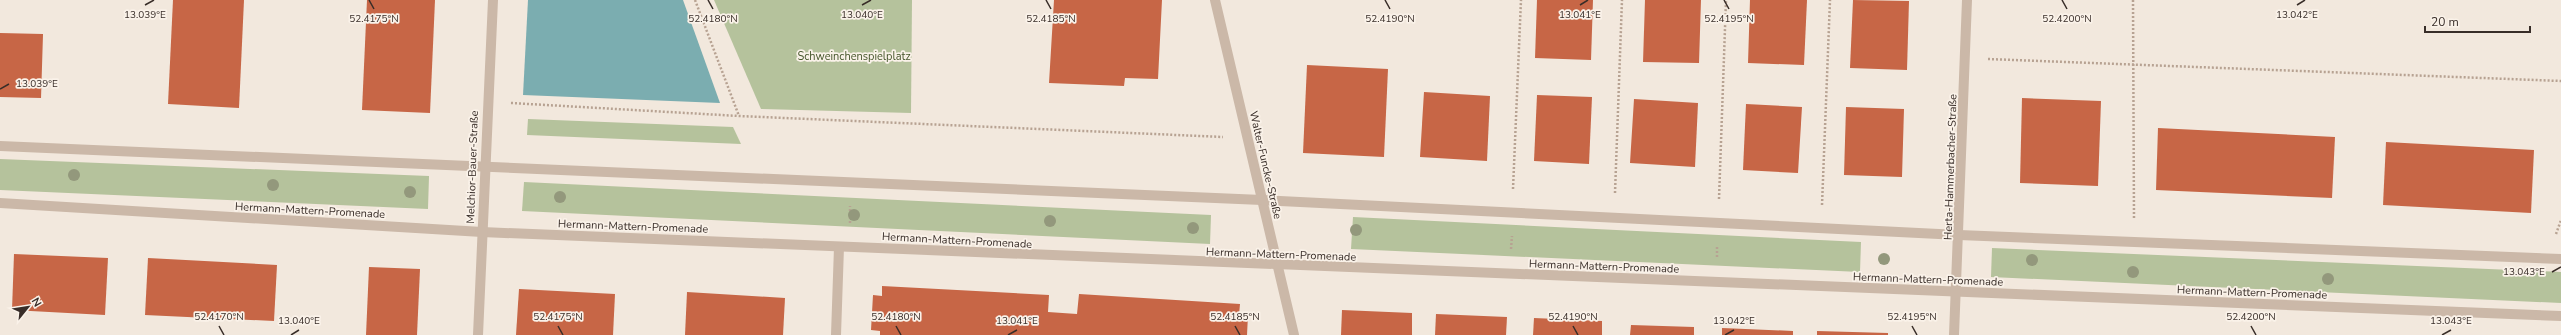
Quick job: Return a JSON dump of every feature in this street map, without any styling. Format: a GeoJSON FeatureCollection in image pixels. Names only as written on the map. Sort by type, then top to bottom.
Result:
{"type":"FeatureCollection","features":[{"type":"Feature","properties":{"kind":"street","name":"Melchior-Bauer-Straße"},"geometry":{"type":"LineString","coordinates":[[478,335],[484,166],[493,0]]}},
{"type":"Feature","properties":{"kind":"street","name":"Walter-Funcke-Straße"},"geometry":{"type":"LineString","coordinates":[[1215,0],[1294,335]]}},
{"type":"Feature","properties":{"kind":"street","name":"Herta-Hammerbacher-Straße"},"geometry":{"type":"LineString","coordinates":[[1954,335],[1957,292],[1967,0]]}},
{"type":"Feature","properties":{"kind":"street"},"geometry":{"type":"LineString","coordinates":[[0,146],[1262,200],[1959,235],[2561,259]]}},
{"type":"Feature","properties":{"kind":"street","name":"Hermann-Mattern-Promenade"},"geometry":{"type":"LineString","coordinates":[[0,203],[482,232],[1278,266],[2561,316]]}},
{"type":"Feature","properties":{"kind":"street"},"geometry":{"type":"LineString","coordinates":[[836,335],[844,247]]}},
{"type":"Feature","properties":{"kind":"path"},"geometry":{"type":"LineString","coordinates":[[694,0],[739,116]]}},
{"type":"Feature","properties":{"kind":"path"},"geometry":{"type":"LineString","coordinates":[[1510,275],[1521,0]]}},
{"type":"Feature","properties":{"kind":"path"},"geometry":{"type":"LineString","coordinates":[[1614,218],[1622,0]]}},
{"type":"Feature","properties":{"kind":"path"},"geometry":{"type":"LineString","coordinates":[[1716,283],[1726,0]]}},
{"type":"Feature","properties":{"kind":"path"},"geometry":{"type":"LineString","coordinates":[[1821,228],[1830,0]]}},
{"type":"Feature","properties":{"kind":"path"},"geometry":{"type":"LineString","coordinates":[[2133,0],[2134,242]]}},
{"type":"Feature","properties":{"kind":"path"},"geometry":{"type":"LineString","coordinates":[[1966,58],[2561,81]]}},
{"type":"Feature","properties":{"kind":"path"},"geometry":{"type":"LineString","coordinates":[[487,102],[739,116],[1247,138]]}},
{"type":"Feature","properties":{"kind":"path"},"geometry":{"type":"LineString","coordinates":[[844,247],[850,182]]}},
{"type":"Feature","properties":{"kind":"green space","name":"Schweinchenspielplatz"},"geometry":{"type":"Polygon","coordinates":[[[714,0],[912,0],[911,113],[761,109],[714,0]]]}},
{"type":"Feature","properties":{"kind":"green space"},"geometry":{"type":"Polygon","coordinates":[[[528,119],[733,127],[741,144],[527,135],[528,119]]]}},
{"type":"Feature","properties":{"kind":"green space"},"geometry":{"type":"Polygon","coordinates":[[[0,159],[429,176],[428,209],[0,190],[0,159]]]}},
{"type":"Feature","properties":{"kind":"green space"},"geometry":{"type":"Polygon","coordinates":[[[524,182],[1211,215],[1210,244],[522,211],[524,182]]]}},
{"type":"Feature","properties":{"kind":"green space"},"geometry":{"type":"Polygon","coordinates":[[[1353,217],[1861,242],[1860,272],[1351,249],[1353,217]]]}},
{"type":"Feature","properties":{"kind":"green space"},"geometry":{"type":"Polygon","coordinates":[[[1992,248],[2561,272],[2561,303],[1991,277],[1992,248]]]}},
{"type":"Feature","properties":{"kind":"water"},"geometry":{"type":"Polygon","coordinates":[[[528,0],[683,0],[720,103],[523,95],[528,0]]]}},
{"type":"Feature","properties":{"kind":"building"},"geometry":{"type":"Polygon","coordinates":[[[173,0],[244,0],[239,108],[168,104],[173,0]]]}},
{"type":"Feature","properties":{"kind":"building"},"geometry":{"type":"Polygon","coordinates":[[[367,0],[435,0],[430,113],[362,110],[367,0]]]}},
{"type":"Feature","properties":{"kind":"building"},"geometry":{"type":"Polygon","coordinates":[[[1054,0],[1162,0],[1158,79],[1125,78],[1124,86],[1049,83],[1054,0]]]}},
{"type":"Feature","properties":{"kind":"building"},"geometry":{"type":"Polygon","coordinates":[[[1537,0],[1593,0],[1591,60],[1535,58],[1537,0]]]}},
{"type":"Feature","properties":{"kind":"building"},"geometry":{"type":"Polygon","coordinates":[[[1645,0],[1701,0],[1699,63],[1643,62],[1645,0]]]}},
{"type":"Feature","properties":{"kind":"building"},"geometry":{"type":"Polygon","coordinates":[[[1750,0],[1807,0],[1804,65],[1748,63],[1750,0]]]}},
{"type":"Feature","properties":{"kind":"building"},"geometry":{"type":"Polygon","coordinates":[[[1853,0],[1909,1],[1907,70],[1850,68],[1853,0]]]}},
{"type":"Feature","properties":{"kind":"building"},"geometry":{"type":"Polygon","coordinates":[[[0,33],[43,34],[41,98],[0,97],[0,33]]]}},
{"type":"Feature","properties":{"kind":"building"},"geometry":{"type":"Polygon","coordinates":[[[1307,65],[1388,69],[1384,157],[1303,153],[1307,65]]]}},
{"type":"Feature","properties":{"kind":"building"},"geometry":{"type":"Polygon","coordinates":[[[1424,92],[1490,96],[1487,161],[1420,157],[1424,92]]]}},
{"type":"Feature","properties":{"kind":"building"},"geometry":{"type":"Polygon","coordinates":[[[1537,95],[1592,97],[1589,164],[1534,161],[1537,95]]]}},
{"type":"Feature","properties":{"kind":"building"},"geometry":{"type":"Polygon","coordinates":[[[2022,98],[2101,101],[2098,186],[2020,183],[2022,98]]]}},
{"type":"Feature","properties":{"kind":"building"},"geometry":{"type":"Polygon","coordinates":[[[1634,99],[1698,103],[1695,167],[1630,163],[1634,99]]]}},
{"type":"Feature","properties":{"kind":"building"},"geometry":{"type":"Polygon","coordinates":[[[1746,104],[1802,107],[1798,173],[1743,170],[1746,104]]]}},
{"type":"Feature","properties":{"kind":"building"},"geometry":{"type":"Polygon","coordinates":[[[1846,107],[1904,109],[1902,177],[1844,175],[1846,107]]]}},
{"type":"Feature","properties":{"kind":"building"},"geometry":{"type":"Polygon","coordinates":[[[2158,128],[2335,137],[2332,198],[2156,190],[2158,128]]]}},
{"type":"Feature","properties":{"kind":"building"},"geometry":{"type":"Polygon","coordinates":[[[2386,142],[2534,150],[2531,213],[2383,205],[2386,142]]]}},
{"type":"Feature","properties":{"kind":"building"},"geometry":{"type":"Polygon","coordinates":[[[14,254],[108,258],[105,315],[12,310],[14,254]]]}},
{"type":"Feature","properties":{"kind":"building"},"geometry":{"type":"Polygon","coordinates":[[[148,258],[277,265],[274,321],[145,315],[148,258]]]}},
{"type":"Feature","properties":{"kind":"building"},"geometry":{"type":"Polygon","coordinates":[[[369,267],[420,269],[417,335],[366,335],[369,267]]]}},
{"type":"Feature","properties":{"kind":"building"},"geometry":{"type":"Polygon","coordinates":[[[882,286],[1049,295],[1048,312],[1077,314],[1079,294],[1240,304],[1239,315],[1248,315],[1247,335],[880,335],[880,331],[871,330],[873,295],[882,296],[882,286]]]}},
{"type":"Feature","properties":{"kind":"building"},"geometry":{"type":"Polygon","coordinates":[[[519,289],[615,294],[613,335],[516,335],[519,289]]]}},
{"type":"Feature","properties":{"kind":"building"},"geometry":{"type":"Polygon","coordinates":[[[687,292],[785,298],[783,335],[685,335],[687,292]]]}},
{"type":"Feature","properties":{"kind":"building"},"geometry":{"type":"Polygon","coordinates":[[[1342,310],[1412,313],[1412,335],[1341,335],[1342,310]]]}},
{"type":"Feature","properties":{"kind":"building"},"geometry":{"type":"Polygon","coordinates":[[[1436,314],[1507,317],[1506,335],[1435,335],[1436,314]]]}},
{"type":"Feature","properties":{"kind":"building"},"geometry":{"type":"Polygon","coordinates":[[[1534,318],[1602,321],[1602,335],[1533,335],[1534,318]]]}},
{"type":"Feature","properties":{"kind":"building"},"geometry":{"type":"Polygon","coordinates":[[[1631,325],[1694,327],[1694,335],[1630,335],[1631,325]]]}},
{"type":"Feature","properties":{"kind":"building"},"geometry":{"type":"Polygon","coordinates":[[[1722,328],[1793,331],[1793,335],[1722,335],[1722,328]]]}},
{"type":"Feature","properties":{"kind":"building"},"geometry":{"type":"Polygon","coordinates":[[[1817,331],[1888,333],[1888,335],[1817,335],[1817,331]]]}}]}
